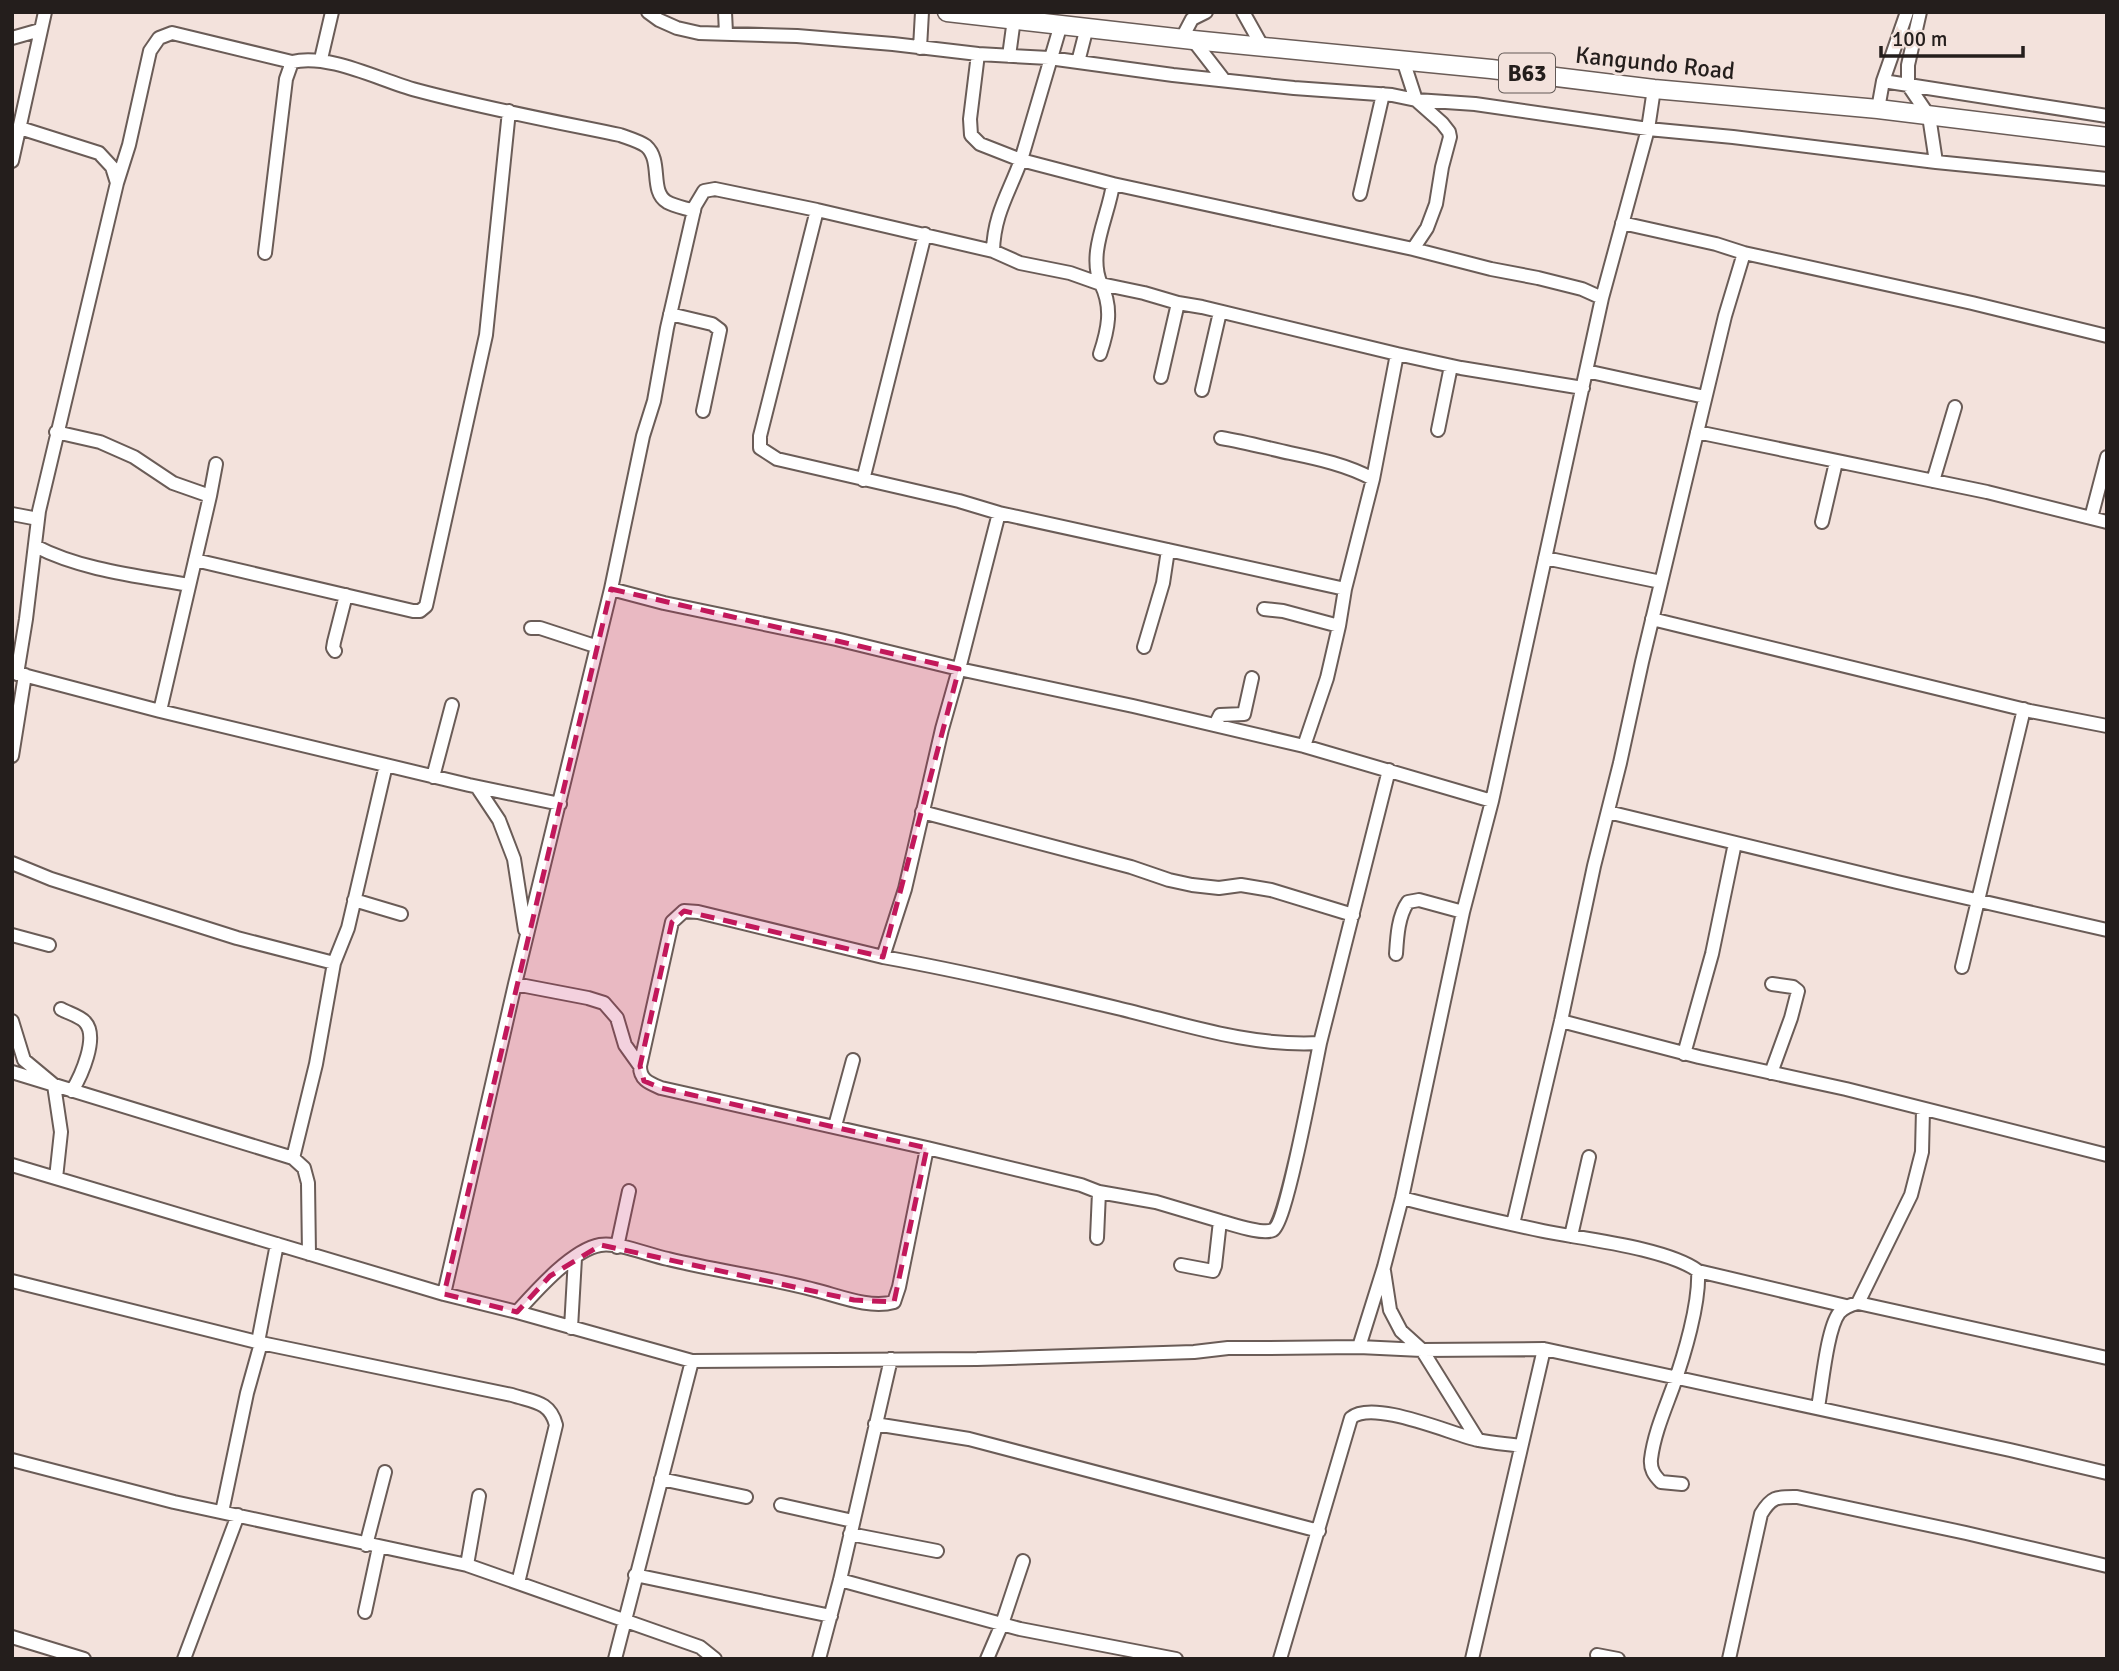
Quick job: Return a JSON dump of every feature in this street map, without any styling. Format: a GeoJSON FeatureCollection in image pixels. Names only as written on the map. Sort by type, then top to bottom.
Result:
{"type":"FeatureCollection","features":[{"type":"Feature","properties":{"kind":"highway","name":"Kangundo Road"},"geometry":{"type":"LineString","coordinates":[[947,12],[1654,89],[1878,109],[2107,137]]}},
{"type":"Feature","properties":{"kind":"street"},"geometry":{"type":"LineString","coordinates":[[12,161],[45,12]]}},
{"type":"Feature","properties":{"kind":"street"},"geometry":{"type":"LineString","coordinates":[[321,60],[332,12]]}},
{"type":"Feature","properties":{"kind":"street"},"geometry":{"type":"LineString","coordinates":[[648,12],[659,20],[688,32],[797,36],[978,54],[1049,58],[1224,80],[1475,104],[1648,129],[1732,136],[1936,162],[2107,179]]}},
{"type":"Feature","properties":{"kind":"street"},"geometry":{"type":"LineString","coordinates":[[725,12],[726,33]]}},
{"type":"Feature","properties":{"kind":"street"},"geometry":{"type":"LineString","coordinates":[[920,48],[922,12]]}},
{"type":"Feature","properties":{"kind":"street"},"geometry":{"type":"LineString","coordinates":[[1206,12],[1192,19],[1188,39],[1224,80]]}},
{"type":"Feature","properties":{"kind":"street"},"geometry":{"type":"LineString","coordinates":[[1243,12],[1262,46]]}},
{"type":"Feature","properties":{"kind":"street"},"geometry":{"type":"LineString","coordinates":[[1878,109],[1882,81],[1907,12]]}},
{"type":"Feature","properties":{"kind":"street"},"geometry":{"type":"LineString","coordinates":[[1920,12],[1908,65],[1908,85],[1929,116],[1936,162]]}},
{"type":"Feature","properties":{"kind":"street"},"geometry":{"type":"LineString","coordinates":[[1009,56],[1014,19]]}},
{"type":"Feature","properties":{"kind":"street"},"geometry":{"type":"LineString","coordinates":[[993,251],[993,232],[997,217],[1021,160],[1061,24]]}},
{"type":"Feature","properties":{"kind":"street"},"geometry":{"type":"LineString","coordinates":[[1078,62],[1087,27]]}},
{"type":"Feature","properties":{"kind":"street"},"geometry":{"type":"LineString","coordinates":[[12,38],[40,30]]}},
{"type":"Feature","properties":{"kind":"street"},"geometry":{"type":"LineString","coordinates":[[12,756],[18,674],[38,519],[56,432],[117,183],[130,142],[150,51],[159,38],[172,33],[292,62],[304,59],[321,60],[416,90],[620,135],[644,144],[653,154],[659,193],[665,201],[694,211]]}},
{"type":"Feature","properties":{"kind":"street"},"geometry":{"type":"LineString","coordinates":[[978,54],[970,119],[971,135],[980,144],[1021,160],[1113,184],[1538,278],[1582,289],[1602,298]]}},
{"type":"Feature","properties":{"kind":"street"},"geometry":{"type":"LineString","coordinates":[[1403,60],[1416,100],[1442,123],[1451,137],[1442,167],[1436,204],[1427,228],[1413,249]]}},
{"type":"Feature","properties":{"kind":"street"},"geometry":{"type":"LineString","coordinates":[[265,253],[286,82],[292,62]]}},
{"type":"Feature","properties":{"kind":"street"},"geometry":{"type":"LineString","coordinates":[[1882,81],[2107,117]]}},
{"type":"Feature","properties":{"kind":"street"},"geometry":{"type":"LineString","coordinates":[[1359,1347],[1402,1198],[1463,912],[1492,800],[1602,298],[1648,129],[1654,89]]}},
{"type":"Feature","properties":{"kind":"street"},"geometry":{"type":"LineString","coordinates":[[1360,194],[1383,94]]}},
{"type":"Feature","properties":{"kind":"street"},"geometry":{"type":"LineString","coordinates":[[195,560],[413,611],[420,611],[426,606],[486,335],[509,111]]}},
{"type":"Feature","properties":{"kind":"street"},"geometry":{"type":"LineString","coordinates":[[20,128],[99,153],[115,151],[130,142]]}},
{"type":"Feature","properties":{"kind":"street"},"geometry":{"type":"LineString","coordinates":[[99,153],[113,167],[117,183]]}},
{"type":"Feature","properties":{"kind":"street"},"geometry":{"type":"LineString","coordinates":[[1100,354],[1106,336],[1109,309],[1096,272],[1096,262],[1113,184]]}},
{"type":"Feature","properties":{"kind":"street"},"geometry":{"type":"LineString","coordinates":[[444,1294],[514,984],[611,589],[694,211],[698,198],[704,191],[715,189],[925,234],[993,251],[1020,263],[1070,273],[1101,284],[1397,354],[1583,388]]}},
{"type":"Feature","properties":{"kind":"street"},"geometry":{"type":"LineString","coordinates":[[817,210],[760,436],[760,448],[776,459],[999,513],[1345,589]]}},
{"type":"Feature","properties":{"kind":"street"},"geometry":{"type":"LineString","coordinates":[[1622,223],[2107,336]]}},
{"type":"Feature","properties":{"kind":"street"},"geometry":{"type":"LineString","coordinates":[[863,480],[925,234]]}},
{"type":"Feature","properties":{"kind":"street"},"geometry":{"type":"LineString","coordinates":[[1513,1224],[1652,619],[1725,316],[1744,253]]}},
{"type":"Feature","properties":{"kind":"street"},"geometry":{"type":"LineString","coordinates":[[1161,377],[1178,303]]}},
{"type":"Feature","properties":{"kind":"street"},"geometry":{"type":"LineString","coordinates":[[1202,390],[1220,312]]}},
{"type":"Feature","properties":{"kind":"street"},"geometry":{"type":"LineString","coordinates":[[670,314],[712,324],[720,330],[703,411]]}},
{"type":"Feature","properties":{"kind":"street"},"geometry":{"type":"LineString","coordinates":[[1304,746],[1339,626],[1345,589],[1373,479],[1397,354]]}},
{"type":"Feature","properties":{"kind":"street"},"geometry":{"type":"LineString","coordinates":[[1438,430],[1451,366]]}},
{"type":"Feature","properties":{"kind":"street"},"geometry":{"type":"LineString","coordinates":[[1586,371],[1705,397]]}},
{"type":"Feature","properties":{"kind":"street"},"geometry":{"type":"LineString","coordinates":[[1933,481],[1955,407]]}},
{"type":"Feature","properties":{"kind":"street"},"geometry":{"type":"LineString","coordinates":[[56,432],[100,442],[134,457],[173,483],[210,496]]}},
{"type":"Feature","properties":{"kind":"street"},"geometry":{"type":"LineString","coordinates":[[1697,432],[1987,492],[2107,522]]}},
{"type":"Feature","properties":{"kind":"street"},"geometry":{"type":"LineString","coordinates":[[1221,439],[1245,442],[1335,464],[1361,472],[1373,479]]}},
{"type":"Feature","properties":{"kind":"street"},"geometry":{"type":"LineString","coordinates":[[2091,518],[2107,457]]}},
{"type":"Feature","properties":{"kind":"street"},"geometry":{"type":"LineString","coordinates":[[1822,522],[1836,462]]}},
{"type":"Feature","properties":{"kind":"street"},"geometry":{"type":"LineString","coordinates":[[160,711],[216,464]]}},
{"type":"Feature","properties":{"kind":"street"},"geometry":{"type":"LineString","coordinates":[[883,957],[905,889],[942,729],[999,513]]}},
{"type":"Feature","properties":{"kind":"street"},"geometry":{"type":"LineString","coordinates":[[12,514],[38,519]]}},
{"type":"Feature","properties":{"kind":"street"},"geometry":{"type":"LineString","coordinates":[[35,546],[53,555],[110,570],[189,585]]}},
{"type":"Feature","properties":{"kind":"street"},"geometry":{"type":"LineString","coordinates":[[1144,647],[1163,583],[1168,550]]}},
{"type":"Feature","properties":{"kind":"street"},"geometry":{"type":"LineString","coordinates":[[1545,558],[1661,582]]}},
{"type":"Feature","properties":{"kind":"street"},"geometry":{"type":"LineString","coordinates":[[611,589],[1304,746],[1492,800]]}},
{"type":"Feature","properties":{"kind":"street"},"geometry":{"type":"LineString","coordinates":[[335,651],[334,642],[346,595]]}},
{"type":"Feature","properties":{"kind":"street"},"geometry":{"type":"LineString","coordinates":[[1264,609],[1293,613],[1339,626]]}},
{"type":"Feature","properties":{"kind":"street"},"geometry":{"type":"LineString","coordinates":[[12,615],[26,619]]}},
{"type":"Feature","properties":{"kind":"street"},"geometry":{"type":"LineString","coordinates":[[1652,619],[2024,709],[2107,726]]}},
{"type":"Feature","properties":{"kind":"street"},"geometry":{"type":"LineString","coordinates":[[531,628],[540,628],[596,646]]}},
{"type":"Feature","properties":{"kind":"street"},"geometry":{"type":"LineString","coordinates":[[18,674],[433,777],[560,804]]}},
{"type":"Feature","properties":{"kind":"street"},"geometry":{"type":"LineString","coordinates":[[1214,725],[1220,715],[1244,714],[1252,678]]}},
{"type":"Feature","properties":{"kind":"street"},"geometry":{"type":"LineString","coordinates":[[433,777],[452,705]]}},
{"type":"Feature","properties":{"kind":"street"},"geometry":{"type":"LineString","coordinates":[[1962,967],[2024,709]]}},
{"type":"Feature","properties":{"kind":"street"},"geometry":{"type":"LineString","coordinates":[[293,1158],[316,1064],[334,963],[348,928],[386,765]]}},
{"type":"Feature","properties":{"kind":"street"},"geometry":{"type":"LineString","coordinates":[[1320,1043],[1277,1044],[1253,1041],[698,912],[684,912],[672,922],[639,1072],[644,1081],[661,1088],[835,1126],[1081,1185],[1099,1192],[1156,1202],[1220,1221],[1264,1231],[1273,1230],[1282,1216],[1320,1043],[1389,771]]}},
{"type":"Feature","properties":{"kind":"street"},"geometry":{"type":"LineString","coordinates":[[477,787],[499,820],[514,859],[526,938]]}},
{"type":"Feature","properties":{"kind":"street"},"geometry":{"type":"LineString","coordinates":[[922,812],[1192,885],[1219,888],[1241,885],[1271,890],[1353,915]]}},
{"type":"Feature","properties":{"kind":"street"},"geometry":{"type":"LineString","coordinates":[[1608,812],[2107,930]]}},
{"type":"Feature","properties":{"kind":"street"},"geometry":{"type":"LineString","coordinates":[[1684,1054],[1712,954],[1735,843]]}},
{"type":"Feature","properties":{"kind":"street"},"geometry":{"type":"LineString","coordinates":[[12,863],[237,938],[334,963]]}},
{"type":"Feature","properties":{"kind":"street"},"geometry":{"type":"LineString","coordinates":[[354,900],[401,914]]}},
{"type":"Feature","properties":{"kind":"street"},"geometry":{"type":"LineString","coordinates":[[1396,954],[1404,908],[1408,902],[1419,900],[1463,912]]}},
{"type":"Feature","properties":{"kind":"street"},"geometry":{"type":"LineString","coordinates":[[12,935],[49,945]]}},
{"type":"Feature","properties":{"kind":"street"},"geometry":{"type":"LineString","coordinates":[[514,984],[604,1003],[617,1018],[625,1045],[639,1066]]}},
{"type":"Feature","properties":{"kind":"street"},"geometry":{"type":"LineString","coordinates":[[1771,1073],[1798,991],[1793,987],[1772,984]]}},
{"type":"Feature","properties":{"kind":"street"},"geometry":{"type":"LineString","coordinates":[[61,1010],[84,1020],[90,1029],[87,1060],[72,1091]]}},
{"type":"Feature","properties":{"kind":"street"},"geometry":{"type":"LineString","coordinates":[[12,1021],[24,1060],[54,1085],[61,1132],[56,1178]]}},
{"type":"Feature","properties":{"kind":"street"},"geometry":{"type":"LineString","coordinates":[[1561,1021],[1684,1054],[1846,1089],[2107,1156]]}},
{"type":"Feature","properties":{"kind":"street"},"geometry":{"type":"LineString","coordinates":[[835,1126],[853,1060]]}},
{"type":"Feature","properties":{"kind":"street"},"geometry":{"type":"LineString","coordinates":[[12,1072],[293,1158],[304,1168],[309,1184],[309,1254]]}},
{"type":"Feature","properties":{"kind":"street"},"geometry":{"type":"LineString","coordinates":[[1818,1407],[1830,1338],[1837,1315],[1852,1305],[1911,1195],[1922,1152],[1923,1109]]}},
{"type":"Feature","properties":{"kind":"street"},"geometry":{"type":"LineString","coordinates":[[517,1312],[550,1276],[583,1251],[601,1245],[792,1284],[854,1300],[884,1305],[894,1302],[927,1148]]}},
{"type":"Feature","properties":{"kind":"street"},"geometry":{"type":"LineString","coordinates":[[1571,1236],[1589,1157]]}},
{"type":"Feature","properties":{"kind":"street"},"geometry":{"type":"LineString","coordinates":[[12,1165],[444,1294],[692,1361],[1194,1352],[1228,1348],[1544,1349],[1818,1407],[2107,1474]]}},
{"type":"Feature","properties":{"kind":"street"},"geometry":{"type":"LineString","coordinates":[[617,1247],[629,1191]]}},
{"type":"Feature","properties":{"kind":"street"},"geometry":{"type":"LineString","coordinates":[[1097,1238],[1099,1192]]}},
{"type":"Feature","properties":{"kind":"street"},"geometry":{"type":"LineString","coordinates":[[1402,1198],[1649,1252],[1690,1266],[1698,1272],[2107,1358]]}},
{"type":"Feature","properties":{"kind":"street"},"geometry":{"type":"LineString","coordinates":[[1181,1265],[1213,1271],[1220,1221]]}},
{"type":"Feature","properties":{"kind":"street"},"geometry":{"type":"LineString","coordinates":[[222,1512],[259,1343],[277,1244]]}},
{"type":"Feature","properties":{"kind":"street"},"geometry":{"type":"LineString","coordinates":[[571,1328],[575,1258]]}},
{"type":"Feature","properties":{"kind":"street"},"geometry":{"type":"LineString","coordinates":[[1384,1267],[1390,1310],[1401,1331],[1422,1350],[1478,1440]]}},
{"type":"Feature","properties":{"kind":"street"},"geometry":{"type":"LineString","coordinates":[[1682,1484],[1661,1482],[1652,1472],[1651,1459],[1689,1332],[1699,1282],[1698,1272]]}},
{"type":"Feature","properties":{"kind":"street"},"geometry":{"type":"LineString","coordinates":[[12,1281],[259,1343],[512,1395],[544,1406],[553,1412],[556,1425],[518,1583]]}},
{"type":"Feature","properties":{"kind":"street"},"geometry":{"type":"LineString","coordinates":[[1472,1659],[1544,1349]]}},
{"type":"Feature","properties":{"kind":"street"},"geometry":{"type":"LineString","coordinates":[[819,1659],[891,1359]]}},
{"type":"Feature","properties":{"kind":"street"},"geometry":{"type":"LineString","coordinates":[[615,1659],[692,1361]]}},
{"type":"Feature","properties":{"kind":"street"},"geometry":{"type":"LineString","coordinates":[[1280,1659],[1348,1426],[1356,1413],[1370,1411],[1409,1419],[1478,1440],[1521,1446]]}},
{"type":"Feature","properties":{"kind":"street"},"geometry":{"type":"LineString","coordinates":[[876,1424],[969,1439],[1319,1531]]}},
{"type":"Feature","properties":{"kind":"street"},"geometry":{"type":"LineString","coordinates":[[12,1460],[174,1502],[467,1566],[700,1647],[715,1659]]}},
{"type":"Feature","properties":{"kind":"street"},"geometry":{"type":"LineString","coordinates":[[365,1612],[385,1472]]}},
{"type":"Feature","properties":{"kind":"street"},"geometry":{"type":"LineString","coordinates":[[661,1479],[746,1497]]}},
{"type":"Feature","properties":{"kind":"street"},"geometry":{"type":"LineString","coordinates":[[467,1566],[479,1496]]}},
{"type":"Feature","properties":{"kind":"street"},"geometry":{"type":"LineString","coordinates":[[1729,1659],[1761,1514],[1776,1497],[1810,1499],[2107,1566]]}},
{"type":"Feature","properties":{"kind":"street"},"geometry":{"type":"LineString","coordinates":[[781,1505],[937,1551]]}},
{"type":"Feature","properties":{"kind":"street"},"geometry":{"type":"LineString","coordinates":[[184,1659],[237,1515]]}},
{"type":"Feature","properties":{"kind":"street"},"geometry":{"type":"LineString","coordinates":[[987,1659],[1023,1561]]}},
{"type":"Feature","properties":{"kind":"street"},"geometry":{"type":"LineString","coordinates":[[635,1575],[831,1616]]}},
{"type":"Feature","properties":{"kind":"street"},"geometry":{"type":"LineString","coordinates":[[840,1580],[1002,1624],[1176,1659]]}},
{"type":"Feature","properties":{"kind":"street"},"geometry":{"type":"LineString","coordinates":[[12,1637],[84,1659]]}},
{"type":"Feature","properties":{"kind":"street"},"geometry":{"type":"LineString","coordinates":[[1597,1655],[1618,1659]]}},
{"type":"Feature","properties":{"kind":"highlighted area"},"geometry":{"type":"Polygon","coordinates":[[[611,589],[959,669],[883,957],[684,911],[672,922],[640,1066],[644,1081],[661,1088],[927,1148],[894,1302],[854,1300],[601,1245],[550,1276],[517,1312],[444,1294],[611,589]]]}}]}
